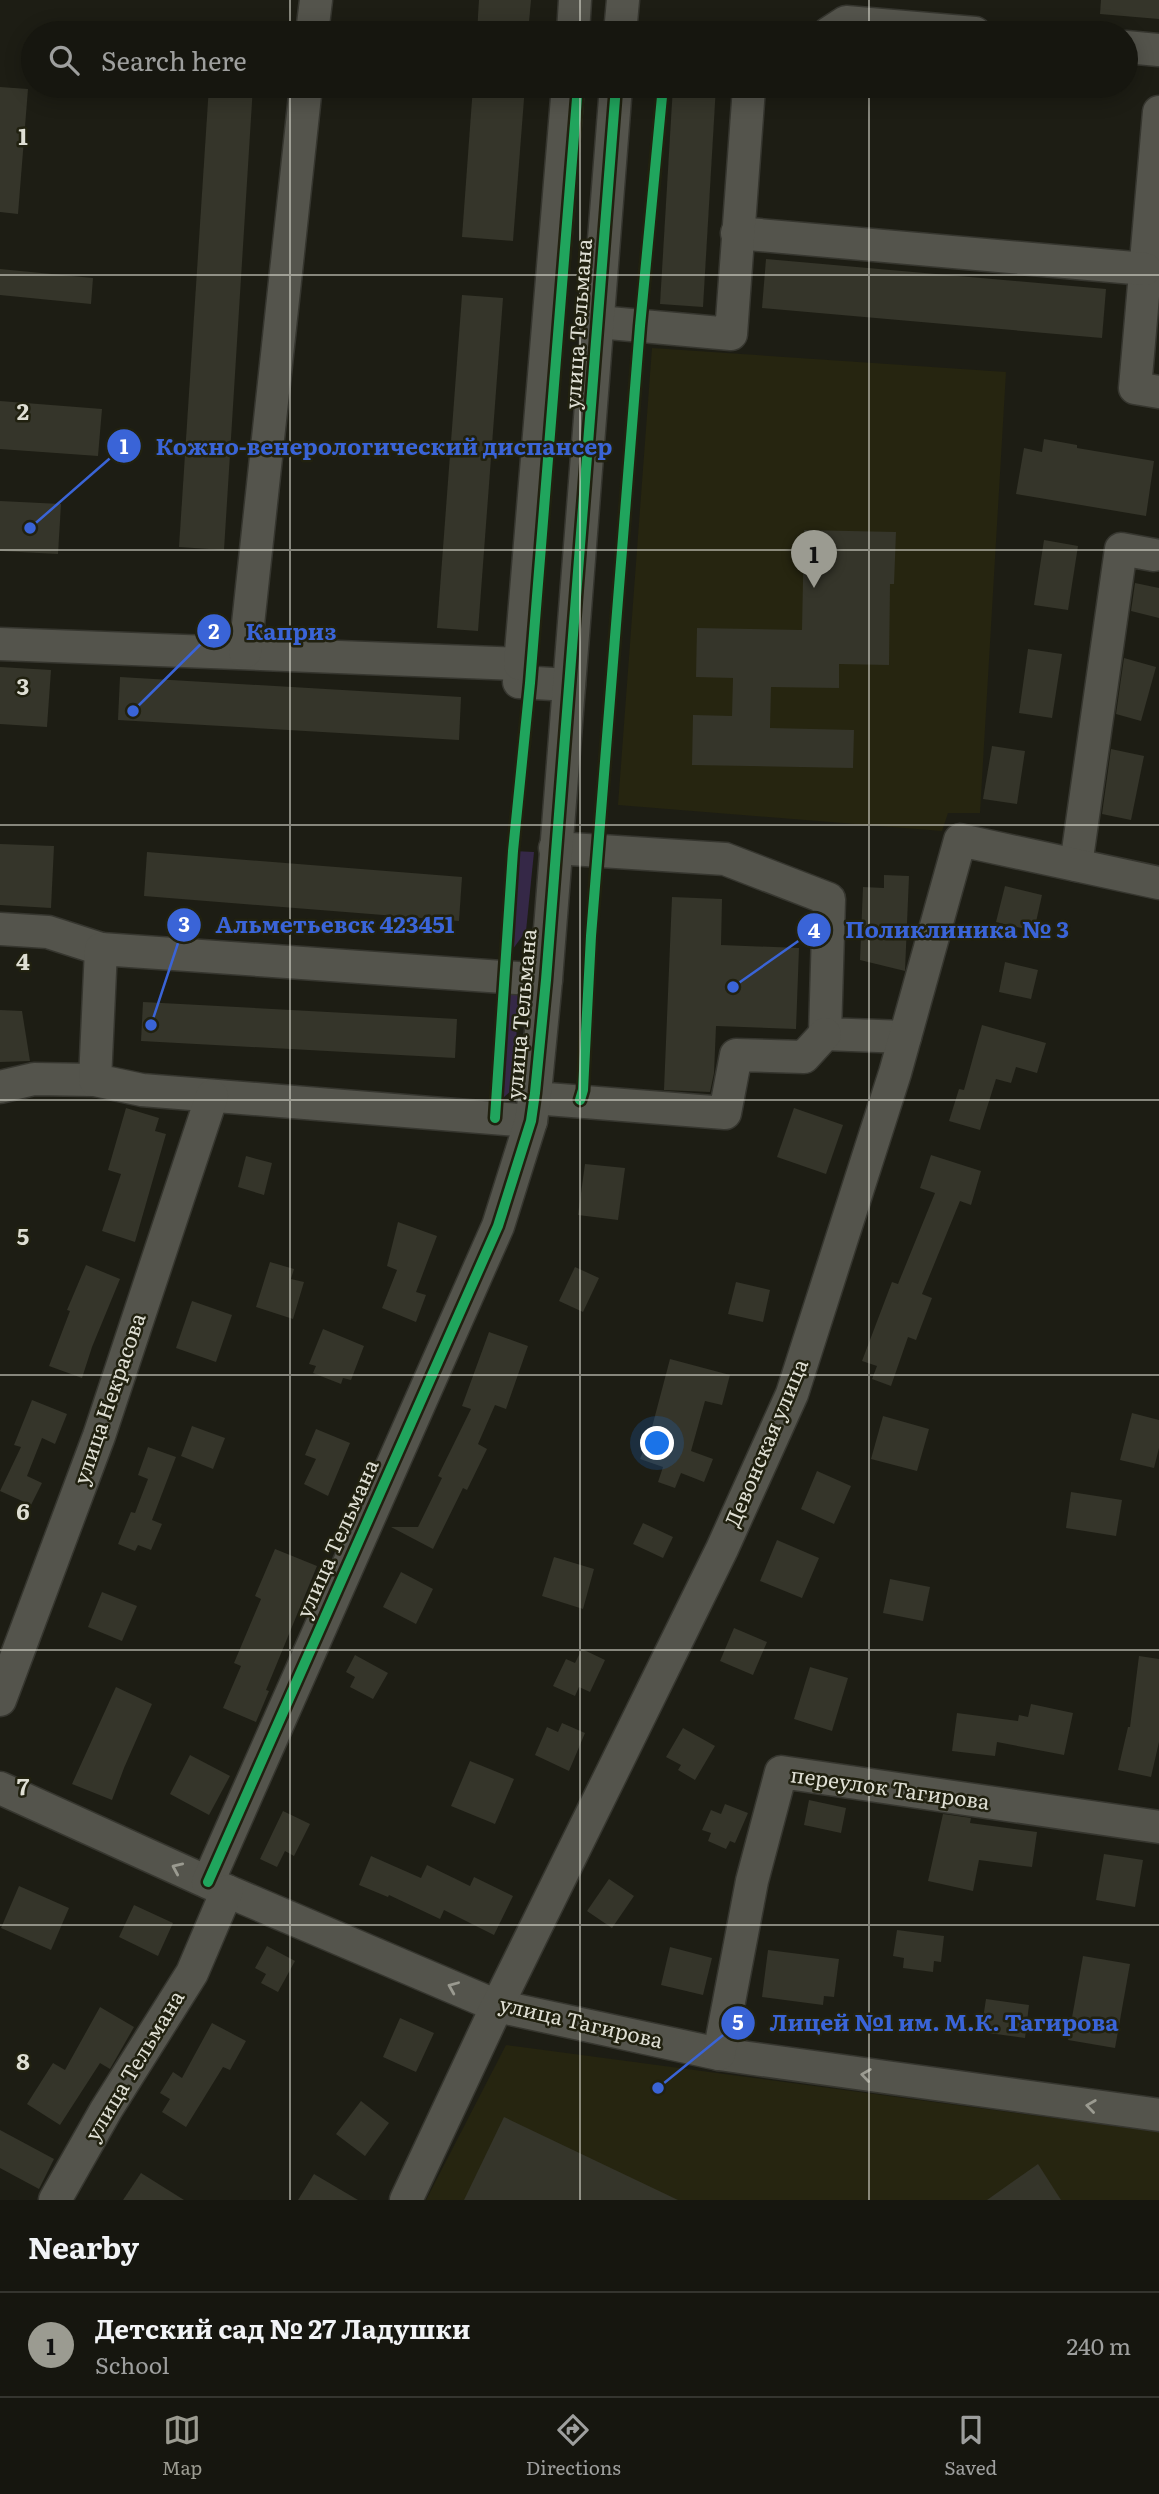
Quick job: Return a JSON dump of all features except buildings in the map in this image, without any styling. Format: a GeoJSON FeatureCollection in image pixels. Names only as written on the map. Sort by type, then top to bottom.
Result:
{"type":"FeatureCollection","features":[{"type":"Feature","properties":{"kind":"street"},"geometry":{"type":"LineString","coordinates":[[313,21],[316,0]]}},
{"type":"Feature","properties":{"kind":"street"},"geometry":{"type":"LineString","coordinates":[[574,21],[575,0]]}},
{"type":"Feature","properties":{"kind":"street"},"geometry":{"type":"LineString","coordinates":[[621,21],[623,0]]}},
{"type":"Feature","properties":{"kind":"street"},"geometry":{"type":"LineString","coordinates":[[1138,48],[1159,50]]}},
{"type":"Feature","properties":{"kind":"street"},"geometry":{"type":"LineString","coordinates":[[245,652],[305,98]]}},
{"type":"Feature","properties":{"kind":"street"},"geometry":{"type":"LineString","coordinates":[[567,98],[519,682],[569,685]]}},
{"type":"Feature","properties":{"kind":"street","name":"улица Тельмана"},"geometry":{"type":"LineString","coordinates":[[55,2200],[106,2110],[192,1972],[217,1887],[498,1226],[532,1110],[546,980],[615,98]]}},
{"type":"Feature","properties":{"kind":"street"},"geometry":{"type":"LineString","coordinates":[[598,322],[731,334],[748,98]]}},
{"type":"Feature","properties":{"kind":"street"},"geometry":{"type":"LineString","coordinates":[[1159,112],[1135,388],[1159,392]]}},
{"type":"Feature","properties":{"kind":"street"},"geometry":{"type":"LineString","coordinates":[[737,233],[1145,269]]}},
{"type":"Feature","properties":{"kind":"street"},"geometry":{"type":"LineString","coordinates":[[1076,865],[1121,549],[1154,555]]}},
{"type":"Feature","properties":{"kind":"street"},"geometry":{"type":"LineString","coordinates":[[0,644],[520,664]]}},
{"type":"Feature","properties":{"kind":"street","name":"Девонская улица"},"geometry":{"type":"LineString","coordinates":[[406,2200],[497,2006],[722,1549],[792,1394],[891,1086],[960,840],[1159,883]]}},
{"type":"Feature","properties":{"kind":"street"},"geometry":{"type":"LineString","coordinates":[[0,1087],[34,1079],[95,1080],[142,1090],[212,1096],[532,1110],[725,1113],[736,1055],[804,1057],[825,1034],[829,899],[725,859],[555,848]]}},
{"type":"Feature","properties":{"kind":"street"},"geometry":{"type":"LineString","coordinates":[[0,929],[48,932],[101,949],[546,980]]}},
{"type":"Feature","properties":{"kind":"street"},"geometry":{"type":"LineString","coordinates":[[95,1080],[101,949]]}},
{"type":"Feature","properties":{"kind":"street"},"geometry":{"type":"LineString","coordinates":[[825,1034],[905,1037]]}},
{"type":"Feature","properties":{"kind":"street","name":"улица Некрасова"},"geometry":{"type":"LineString","coordinates":[[0,1700],[99,1436],[212,1096]]}},
{"type":"Feature","properties":{"kind":"street","name":"переулок Тагирова"},"geometry":{"type":"LineString","coordinates":[[719,2054],[752,1881],[782,1772],[1159,1827]]}},
{"type":"Feature","properties":{"kind":"street","name":"улица Тагирова"},"geometry":{"type":"LineString","coordinates":[[0,1788],[217,1887],[497,2006],[719,2054],[1159,2112]]}},
{"type":"Feature","properties":{"kind":"shaded area"},"geometry":{"type":"Polygon","coordinates":[[[652,348],[1006,372],[980,813],[948,813],[942,831],[618,805],[652,348]]]}},
{"type":"Feature","properties":{"kind":"shaded area"},"geometry":{"type":"Polygon","coordinates":[[[513,851],[534,852],[526,931],[505,960],[513,851]]]}},
{"type":"Feature","properties":{"kind":"shaded area"},"geometry":{"type":"Polygon","coordinates":[[[504,977],[520,989],[512,1090],[495,1105],[504,977]]]}},
{"type":"Feature","properties":{"kind":"shaded area"},"geometry":{"type":"Polygon","coordinates":[[[506,2045],[1159,2132],[1159,2200],[426,2200],[506,2045]]]}},
{"type":"Feature","properties":{"kind":"cycle path"},"geometry":{"type":"LineString","coordinates":[[495,1118],[513,851],[530,683],[577,98]]}},
{"type":"Feature","properties":{"kind":"cycle path"},"geometry":{"type":"LineString","coordinates":[[208,1882],[498,1226],[531,1121],[546,980],[615,98]]}},
{"type":"Feature","properties":{"kind":"cycle path"},"geometry":{"type":"LineString","coordinates":[[580,1100],[583,1090],[591,936],[640,326],[662,98]]}},
{"type":"Feature","properties":{"kind":"place","name":"Кожно-венерологический диспансер"},"geometry":{"type":"Point","coordinates":[30,528]}},
{"type":"Feature","properties":{"kind":"place","name":"Детский сад № 27 Ладушки"},"geometry":{"type":"Point","coordinates":[814,588]}},
{"type":"Feature","properties":{"kind":"place","name":"Каприз"},"geometry":{"type":"Point","coordinates":[133,711]}},
{"type":"Feature","properties":{"kind":"place","name":"Поликлиника № 3"},"geometry":{"type":"Point","coordinates":[733,987]}},
{"type":"Feature","properties":{"kind":"place","name":"Альметьевск 423451"},"geometry":{"type":"Point","coordinates":[151,1025]}},
{"type":"Feature","properties":{"kind":"place","name":"Лицей №1 им. М.К. Тагирова"},"geometry":{"type":"Point","coordinates":[658,2088]}}]}
